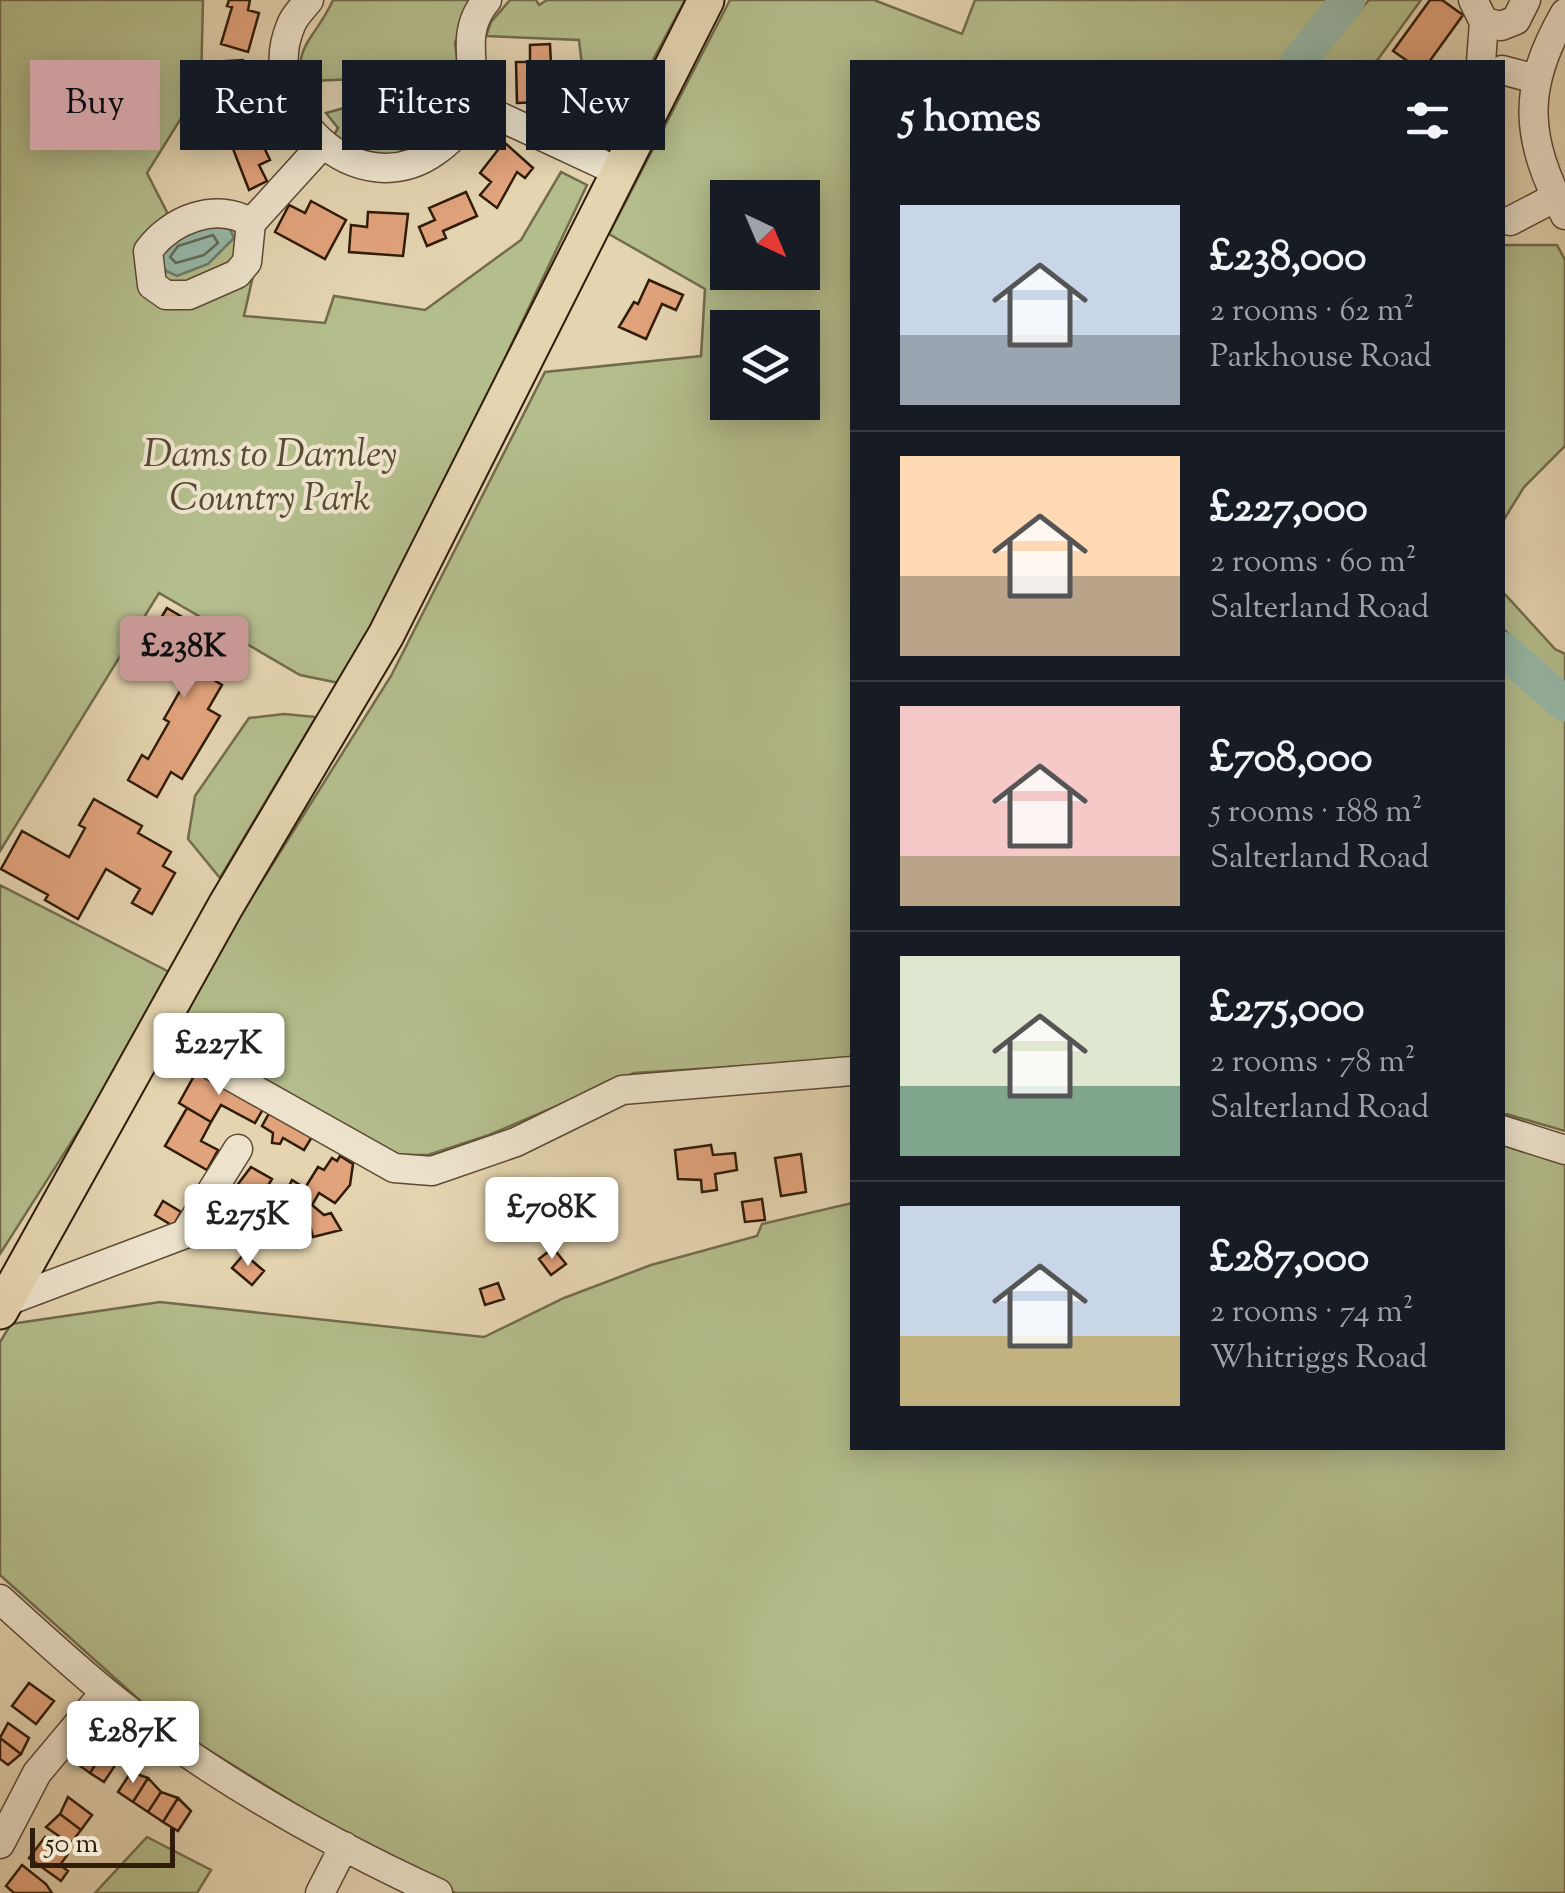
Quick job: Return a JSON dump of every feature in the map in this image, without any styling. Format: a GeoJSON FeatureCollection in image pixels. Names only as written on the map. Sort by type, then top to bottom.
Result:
{"type":"FeatureCollection","features":[{"type":"Feature","properties":{"kind":"main road"},"geometry":{"type":"LineString","coordinates":[[3,1306],[154,1033],[386,635],[706,0]]}},
{"type":"Feature","properties":{"kind":"street"},"geometry":{"type":"LineString","coordinates":[[286,60],[291,24],[309,0]]}},
{"type":"Feature","properties":{"kind":"street"},"geometry":{"type":"LineString","coordinates":[[471,60],[470,40],[488,0]]}},
{"type":"Feature","properties":{"kind":"street"},"geometry":{"type":"LineString","coordinates":[[1481,60],[1479,11],[1509,24],[1522,14],[1526,0]]}},
{"type":"Feature","properties":{"kind":"street"},"geometry":{"type":"LineString","coordinates":[[1510,222],[1561,206],[1536,144],[1536,78],[1565,14]]}},
{"type":"Feature","properties":{"kind":"street"},"geometry":{"type":"LineString","coordinates":[[1505,71],[1536,78]]}},
{"type":"Feature","properties":{"kind":"street"},"geometry":{"type":"LineString","coordinates":[[506,120],[620,172]]}},
{"type":"Feature","properties":{"kind":"street"},"geometry":{"type":"LineString","coordinates":[[322,147],[364,168],[411,164],[433,150]]}},
{"type":"Feature","properties":{"kind":"street"},"geometry":{"type":"LineString","coordinates":[[251,223],[317,150]]}},
{"type":"Feature","properties":{"kind":"street"},"geometry":{"type":"LineString","coordinates":[[154,1033],[394,1168],[409,1172],[432,1171],[516,1142],[622,1090],[850,1071]]}},
{"type":"Feature","properties":{"kind":"street"},"geometry":{"type":"LineString","coordinates":[[1505,1131],[1565,1150]]}},
{"type":"Feature","properties":{"kind":"street"},"geometry":{"type":"LineString","coordinates":[[3,1306],[184,1234],[238,1148]]}},
{"type":"Feature","properties":{"kind":"street"},"geometry":{"type":"LineString","coordinates":[[0,1599],[105,1692],[254,1795],[438,1893]]}},
{"type":"Feature","properties":{"kind":"street"},"geometry":{"type":"LineString","coordinates":[[0,1844],[38,1773],[105,1692]]}},
{"type":"Feature","properties":{"kind":"street"},"geometry":{"type":"LineString","coordinates":[[320,1893],[344,1846]]}},
{"type":"Feature","properties":{"kind":"green space","name":"Dams to Darnley Country Park"},"geometry":{"type":"Polygon","coordinates":[[[0,0],[203,0],[202,60],[180,60],[180,120],[147,173],[170,218],[263,231],[244,316],[325,323],[334,296],[425,310],[521,240],[561,172],[587,185],[416,546],[339,683],[300,675],[159,593],[0,851],[0,0]]]}},
{"type":"Feature","properties":{"kind":"green space"},"geometry":{"type":"Polygon","coordinates":[[[333,0],[474,0],[455,43],[458,60],[342,60],[342,80],[322,80],[322,60],[301,60],[306,44],[333,0]]]}},
{"type":"Feature","properties":{"kind":"green space"},"geometry":{"type":"Polygon","coordinates":[[[510,0],[536,0],[539,5],[547,0],[685,0],[653,60],[581,60],[579,40],[486,36],[491,22],[510,0]]]}},
{"type":"Feature","properties":{"kind":"green space"},"geometry":{"type":"Polygon","coordinates":[[[730,0],[874,0],[962,34],[975,0],[1339,0],[1288,60],[850,60],[850,1059],[634,1073],[489,1135],[428,1155],[391,1155],[170,1027],[391,676],[545,372],[701,356],[705,289],[609,234],[652,150],[665,150],[665,126],[730,0]]]}},
{"type":"Feature","properties":{"kind":"green space"},"geometry":{"type":"Polygon","coordinates":[[[1369,0],[1421,0],[1377,60],[1316,60],[1369,0]]]}},
{"type":"Feature","properties":{"kind":"green space"},"geometry":{"type":"Polygon","coordinates":[[[342,109],[342,144],[331,140],[338,128],[326,113],[342,109]]]}},
{"type":"Feature","properties":{"kind":"green space"},"geometry":{"type":"Polygon","coordinates":[[[362,150],[401,150],[403,156],[387,158],[362,150]]]}},
{"type":"Feature","properties":{"kind":"green space"},"geometry":{"type":"Polygon","coordinates":[[[1505,245],[1557,245],[1565,260],[1565,446],[1524,487],[1505,518],[1505,245]]]}},
{"type":"Feature","properties":{"kind":"green space"},"geometry":{"type":"Polygon","coordinates":[[[1505,594],[1555,649],[1565,654],[1565,686],[1505,631],[1505,594]]]}},
{"type":"Feature","properties":{"kind":"green space"},"geometry":{"type":"Polygon","coordinates":[[[1505,666],[1565,716],[1565,1131],[1505,1114],[1505,666]]]}},
{"type":"Feature","properties":{"kind":"green space"},"geometry":{"type":"Polygon","coordinates":[[[284,714],[316,717],[220,878],[188,839],[195,796],[249,718],[284,714]]]}},
{"type":"Feature","properties":{"kind":"green space"},"geometry":{"type":"Polygon","coordinates":[[[0,885],[177,976],[0,1254],[0,885]]]}},
{"type":"Feature","properties":{"kind":"green space"},"geometry":{"type":"Polygon","coordinates":[[[1505,1142],[1565,1161],[1565,1893],[456,1893],[352,1839],[165,1723],[0,1575],[0,1342],[11,1324],[160,1302],[484,1337],[564,1298],[651,1265],[757,1236],[762,1224],[850,1203],[850,1450],[1505,1450],[1505,1142]]]}},
{"type":"Feature","properties":{"kind":"green space"},"geometry":{"type":"Polygon","coordinates":[[[147,1837],[211,1870],[197,1893],[95,1893],[147,1837]]]}},
{"type":"Feature","properties":{"kind":"water"},"geometry":{"type":"Polygon","coordinates":[[[214,225],[230,229],[234,238],[208,264],[177,276],[166,271],[157,255],[172,238],[214,225]]]}},
{"type":"Feature","properties":{"kind":"building"},"geometry":{"type":"Polygon","coordinates":[[[229,0],[250,0],[248,10],[259,13],[248,52],[221,44],[232,7],[227,6],[229,0]]]}},
{"type":"Feature","properties":{"kind":"building"},"geometry":{"type":"Polygon","coordinates":[[[1430,0],[1442,0],[1463,15],[1430,60],[1406,60],[1393,51],[1430,0]]]}},
{"type":"Feature","properties":{"kind":"building"},"geometry":{"type":"Polygon","coordinates":[[[550,44],[551,60],[530,60],[530,45],[550,44]]]}},
{"type":"Feature","properties":{"kind":"building"},"geometry":{"type":"Polygon","coordinates":[[[516,62],[526,62],[526,103],[517,103],[516,62]]]}},
{"type":"Feature","properties":{"kind":"building"},"geometry":{"type":"Polygon","coordinates":[[[506,144],[533,168],[525,178],[517,172],[497,208],[480,195],[491,182],[480,173],[498,150],[506,150],[506,144]]]}},
{"type":"Feature","properties":{"kind":"building"},"geometry":{"type":"Polygon","coordinates":[[[233,150],[265,150],[270,160],[259,165],[267,181],[249,190],[233,150]]]}},
{"type":"Feature","properties":{"kind":"building"},"geometry":{"type":"Polygon","coordinates":[[[466,192],[477,216],[443,231],[446,238],[427,246],[419,227],[435,220],[429,208],[466,192]]]}},
{"type":"Feature","properties":{"kind":"building"},"geometry":{"type":"Polygon","coordinates":[[[311,201],[346,220],[325,259],[275,232],[289,205],[305,213],[311,201]]]}},
{"type":"Feature","properties":{"kind":"building"},"geometry":{"type":"Polygon","coordinates":[[[368,212],[408,214],[403,256],[349,252],[351,225],[367,227],[368,212]]]}},
{"type":"Feature","properties":{"kind":"building"},"geometry":{"type":"Polygon","coordinates":[[[649,280],[683,295],[676,310],[662,304],[646,339],[619,327],[634,302],[638,304],[649,280]]]}},
{"type":"Feature","properties":{"kind":"building"},"geometry":{"type":"Polygon","coordinates":[[[167,608],[233,647],[214,680],[222,685],[208,709],[220,716],[182,779],[171,772],[157,797],[128,780],[142,755],[148,759],[169,722],[164,719],[193,668],[147,641],[167,608]]]}},
{"type":"Feature","properties":{"kind":"building"},"geometry":{"type":"Polygon","coordinates":[[[94,799],[142,826],[138,833],[171,852],[163,866],[175,873],[152,914],[132,903],[140,889],[106,869],[78,919],[45,900],[48,895],[1,869],[22,831],[69,857],[85,828],[79,825],[94,799]]]}},
{"type":"Feature","properties":{"kind":"building"},"geometry":{"type":"Polygon","coordinates":[[[199,1067],[266,1104],[255,1123],[221,1105],[211,1122],[179,1103],[199,1067]]]}},
{"type":"Feature","properties":{"kind":"building"},"geometry":{"type":"Polygon","coordinates":[[[187,1108],[211,1122],[201,1141],[218,1150],[207,1170],[165,1146],[187,1108]]]}},
{"type":"Feature","properties":{"kind":"building"},"geometry":{"type":"Polygon","coordinates":[[[272,1108],[315,1132],[304,1150],[283,1138],[280,1144],[272,1143],[273,1133],[262,1126],[272,1108]]]}},
{"type":"Feature","properties":{"kind":"building"},"geometry":{"type":"Polygon","coordinates":[[[711,1145],[713,1155],[735,1153],[737,1170],[715,1174],[717,1190],[702,1192],[701,1180],[678,1179],[675,1150],[711,1145]]]}},
{"type":"Feature","properties":{"kind":"building"},"geometry":{"type":"Polygon","coordinates":[[[801,1154],[806,1192],[781,1196],[775,1158],[801,1154]]]}},
{"type":"Feature","properties":{"kind":"building"},"geometry":{"type":"Polygon","coordinates":[[[340,1156],[353,1164],[350,1185],[335,1203],[319,1193],[312,1205],[324,1215],[331,1213],[341,1230],[313,1237],[305,1206],[285,1194],[292,1180],[305,1188],[318,1167],[324,1170],[332,1158],[337,1161],[340,1156]]]}},
{"type":"Feature","properties":{"kind":"building"},"geometry":{"type":"Polygon","coordinates":[[[251,1167],[272,1179],[266,1189],[277,1196],[268,1212],[232,1192],[251,1167]]]}},
{"type":"Feature","properties":{"kind":"building"},"geometry":{"type":"Polygon","coordinates":[[[561,1182],[582,1209],[546,1237],[525,1210],[561,1182]]]}},
{"type":"Feature","properties":{"kind":"building"},"geometry":{"type":"Polygon","coordinates":[[[762,1199],[765,1220],[745,1222],[742,1202],[762,1199]]]}},
{"type":"Feature","properties":{"kind":"building"},"geometry":{"type":"Polygon","coordinates":[[[163,1201],[181,1212],[173,1226],[155,1215],[163,1201]]]}},
{"type":"Feature","properties":{"kind":"building"},"geometry":{"type":"Polygon","coordinates":[[[553,1248],[566,1264],[551,1275],[539,1259],[553,1248]]]}},
{"type":"Feature","properties":{"kind":"building"},"geometry":{"type":"Polygon","coordinates":[[[244,1254],[264,1271],[252,1285],[232,1268],[244,1254]]]}},
{"type":"Feature","properties":{"kind":"building"},"geometry":{"type":"Polygon","coordinates":[[[498,1283],[504,1299],[485,1305],[480,1289],[498,1283]]]}},
{"type":"Feature","properties":{"kind":"building"},"geometry":{"type":"Polygon","coordinates":[[[29,1683],[54,1701],[36,1724],[12,1706],[29,1683]]]}},
{"type":"Feature","properties":{"kind":"building"},"geometry":{"type":"Polygon","coordinates":[[[8,1723],[29,1738],[21,1754],[0,1738],[8,1723]]]}},
{"type":"Feature","properties":{"kind":"building"},"geometry":{"type":"Polygon","coordinates":[[[0,1738],[21,1754],[8,1765],[0,1759],[0,1738]]]}},
{"type":"Feature","properties":{"kind":"building"},"geometry":{"type":"Polygon","coordinates":[[[90,1742],[106,1748],[90,1773],[76,1763],[90,1742]]]}},
{"type":"Feature","properties":{"kind":"building"},"geometry":{"type":"Polygon","coordinates":[[[106,1748],[118,1761],[104,1782],[90,1773],[106,1748]]]}},
{"type":"Feature","properties":{"kind":"building"},"geometry":{"type":"Polygon","coordinates":[[[131,1772],[148,1778],[133,1802],[118,1792],[131,1772]]]}},
{"type":"Feature","properties":{"kind":"building"},"geometry":{"type":"Polygon","coordinates":[[[148,1778],[161,1792],[148,1812],[133,1802],[148,1778]]]}},
{"type":"Feature","properties":{"kind":"building"},"geometry":{"type":"Polygon","coordinates":[[[161,1792],[178,1798],[163,1822],[148,1812],[161,1792]]]}},
{"type":"Feature","properties":{"kind":"building"},"geometry":{"type":"Polygon","coordinates":[[[68,1797],[92,1815],[81,1830],[60,1814],[68,1797]]]}},
{"type":"Feature","properties":{"kind":"building"},"geometry":{"type":"Polygon","coordinates":[[[178,1798],[191,1811],[178,1831],[163,1822],[178,1798]]]}},
{"type":"Feature","properties":{"kind":"building"},"geometry":{"type":"Polygon","coordinates":[[[60,1814],[81,1830],[70,1844],[46,1827],[60,1814]]]}},
{"type":"Feature","properties":{"kind":"building"},"geometry":{"type":"Polygon","coordinates":[[[45,1837],[68,1854],[60,1865],[68,1871],[61,1881],[29,1858],[45,1837]]]}},
{"type":"Feature","properties":{"kind":"building"},"geometry":{"type":"Polygon","coordinates":[[[22,1865],[52,1893],[14,1893],[6,1886],[22,1865]]]}},
{"type":"Feature","properties":{"kind":"waterway"},"geometry":{"type":"LineString","coordinates":[[1300,60],[1348,0]]}},
{"type":"Feature","properties":{"kind":"waterway"},"geometry":{"type":"LineString","coordinates":[[1505,652],[1565,704]]}}]}
